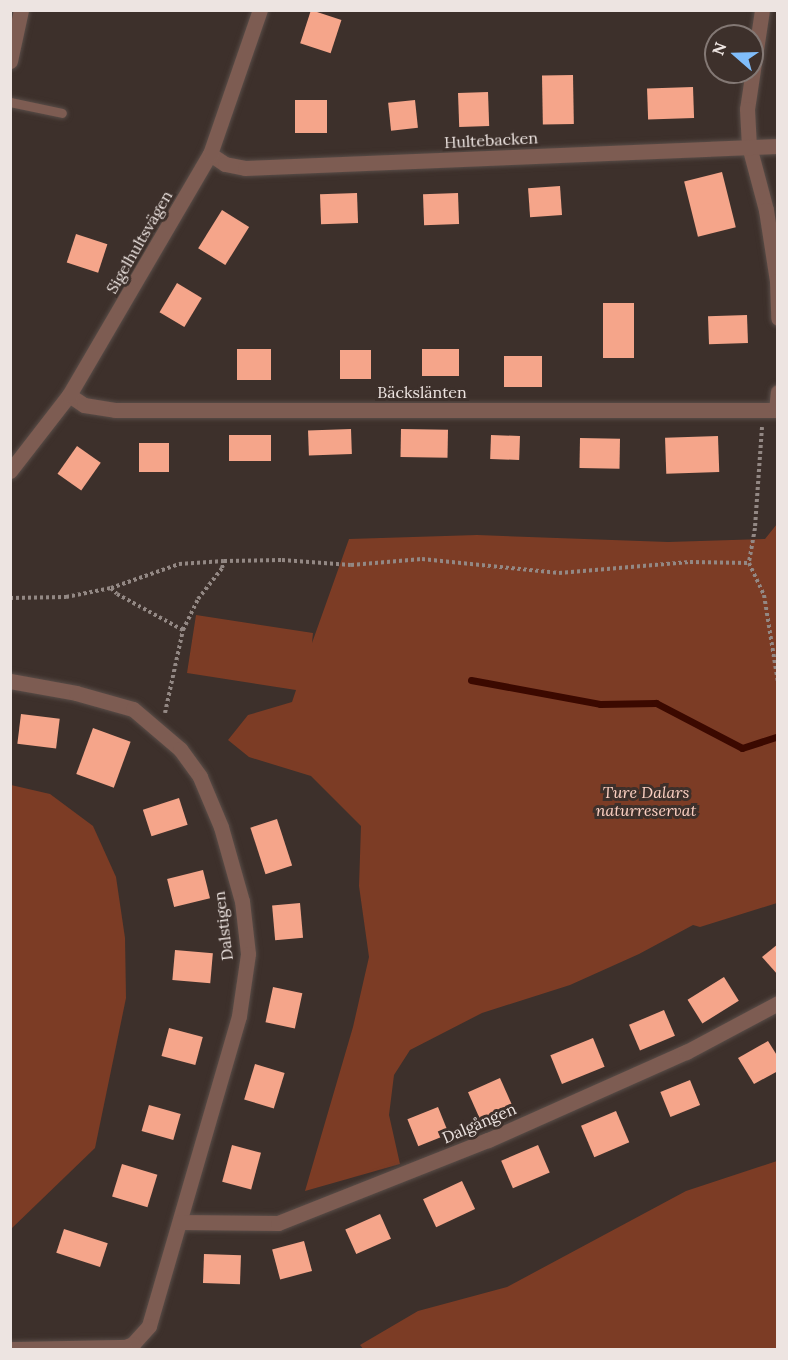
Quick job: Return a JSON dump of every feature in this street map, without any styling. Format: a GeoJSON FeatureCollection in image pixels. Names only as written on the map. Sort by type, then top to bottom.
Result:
{"type":"FeatureCollection","features":[{"type":"Feature","properties":{"kind":"street"},"geometry":{"type":"LineString","coordinates":[[10,61],[21,10]]}},
{"type":"Feature","properties":{"kind":"street","name":"Sigelhultsvägen"},"geometry":{"type":"LineString","coordinates":[[10,471],[69,395],[210,154],[260,10]]}},
{"type":"Feature","properties":{"kind":"street"},"geometry":{"type":"LineString","coordinates":[[762,10],[747,109],[749,146],[766,210],[777,281],[777,318]]}},
{"type":"Feature","properties":{"kind":"street","name":"Hultebacken"},"geometry":{"type":"LineString","coordinates":[[210,154],[225,164],[244,168],[777,146]]}},
{"type":"Feature","properties":{"kind":"street"},"geometry":{"type":"LineString","coordinates":[[772,410],[777,392]]}},
{"type":"Feature","properties":{"kind":"street","name":"Bäckslänten"},"geometry":{"type":"LineString","coordinates":[[69,395],[84,405],[115,410],[772,410]]}},
{"type":"Feature","properties":{"kind":"street","name":"Dalstigen"},"geometry":{"type":"LineString","coordinates":[[10,681],[76,693],[133,709],[180,749],[200,777],[220,827],[242,901],[248,954],[239,1016],[149,1326],[133,1344],[125,1347],[10,1349]]}},
{"type":"Feature","properties":{"kind":"street","name":"Dalgången"},"geometry":{"type":"LineString","coordinates":[[180,1222],[279,1223],[499,1135],[686,1052],[777,1004]]}},
{"type":"Feature","properties":{"kind":"lane"},"geometry":{"type":"LineString","coordinates":[[10,102],[62,113]]}},
{"type":"Feature","properties":{"kind":"path"},"geometry":{"type":"LineString","coordinates":[[772,410],[749,563],[764,595],[777,682]]}},
{"type":"Feature","properties":{"kind":"path"},"geometry":{"type":"LineString","coordinates":[[10,598],[66,597],[111,588],[179,564],[224,561],[282,560],[351,565],[422,560],[559,573],[690,562],[749,563]]}},
{"type":"Feature","properties":{"kind":"path"},"geometry":{"type":"LineString","coordinates":[[165,715],[183,630],[198,599],[222,568],[224,561]]}},
{"type":"Feature","properties":{"kind":"path"},"geometry":{"type":"LineString","coordinates":[[111,588],[117,594],[183,630]]}},
{"type":"Feature","properties":{"kind":"green space","name":"Ture Dalars naturreservat"},"geometry":{"type":"Polygon","coordinates":[[[777,524],[777,903],[700,927],[693,925],[639,954],[570,985],[482,1013],[410,1050],[394,1075],[389,1115],[400,1164],[305,1191],[353,1027],[369,957],[359,886],[361,826],[311,776],[249,757],[228,740],[248,715],[292,702],[296,690],[187,673],[196,615],[313,633],[312,643],[349,539],[477,535],[668,542],[765,539],[777,524]]]}},
{"type":"Feature","properties":{"kind":"green space"},"geometry":{"type":"Polygon","coordinates":[[[11,785],[50,794],[93,826],[116,877],[125,938],[126,998],[95,1148],[11,1229],[11,785]]]}},
{"type":"Feature","properties":{"kind":"green space"},"geometry":{"type":"Polygon","coordinates":[[[777,1161],[777,1349],[364,1350],[360,1345],[418,1311],[507,1287],[686,1191],[777,1161]]]}},
{"type":"Feature","properties":{"kind":"building"},"geometry":{"type":"Polygon","coordinates":[[[311,10],[341,20],[331,53],[300,43],[311,10]]]}},
{"type":"Feature","properties":{"kind":"building"},"geometry":{"type":"Polygon","coordinates":[[[573,75],[574,124],[543,125],[542,76],[573,75]]]}},
{"type":"Feature","properties":{"kind":"building"},"geometry":{"type":"Polygon","coordinates":[[[693,87],[694,118],[648,120],[647,89],[693,87]]]}},
{"type":"Feature","properties":{"kind":"building"},"geometry":{"type":"Polygon","coordinates":[[[488,92],[489,126],[459,127],[458,93],[488,92]]]}},
{"type":"Feature","properties":{"kind":"building"},"geometry":{"type":"Polygon","coordinates":[[[295,100],[327,100],[327,133],[295,133],[295,100]]]}},
{"type":"Feature","properties":{"kind":"building"},"geometry":{"type":"Polygon","coordinates":[[[415,100],[418,128],[391,131],[388,103],[415,100]]]}},
{"type":"Feature","properties":{"kind":"building"},"geometry":{"type":"Polygon","coordinates":[[[722,172],[736,227],[698,237],[684,181],[722,172]]]}},
{"type":"Feature","properties":{"kind":"building"},"geometry":{"type":"Polygon","coordinates":[[[560,186],[562,215],[530,217],[528,188],[560,186]]]}},
{"type":"Feature","properties":{"kind":"building"},"geometry":{"type":"Polygon","coordinates":[[[357,193],[358,223],[321,224],[320,194],[357,193]]]}},
{"type":"Feature","properties":{"kind":"building"},"geometry":{"type":"Polygon","coordinates":[[[458,193],[459,224],[424,225],[423,194],[458,193]]]}},
{"type":"Feature","properties":{"kind":"building"},"geometry":{"type":"Polygon","coordinates":[[[222,210],[249,227],[225,265],[198,248],[222,210]]]}},
{"type":"Feature","properties":{"kind":"building"},"geometry":{"type":"Polygon","coordinates":[[[76,234],[107,244],[98,273],[67,263],[76,234]]]}},
{"type":"Feature","properties":{"kind":"building"},"geometry":{"type":"Polygon","coordinates":[[[177,283],[202,298],[184,327],[159,312],[177,283]]]}},
{"type":"Feature","properties":{"kind":"building"},"geometry":{"type":"Polygon","coordinates":[[[603,303],[634,303],[634,358],[603,358],[603,303]]]}},
{"type":"Feature","properties":{"kind":"building"},"geometry":{"type":"Polygon","coordinates":[[[747,315],[748,343],[709,344],[708,316],[747,315]]]}},
{"type":"Feature","properties":{"kind":"building"},"geometry":{"type":"Polygon","coordinates":[[[237,349],[271,349],[271,380],[237,380],[237,349]]]}},
{"type":"Feature","properties":{"kind":"building"},"geometry":{"type":"Polygon","coordinates":[[[422,349],[459,349],[459,376],[422,376],[422,349]]]}},
{"type":"Feature","properties":{"kind":"building"},"geometry":{"type":"Polygon","coordinates":[[[340,350],[371,350],[371,379],[340,379],[340,350]]]}},
{"type":"Feature","properties":{"kind":"building"},"geometry":{"type":"Polygon","coordinates":[[[504,356],[542,356],[542,387],[504,387],[504,356]]]}},
{"type":"Feature","properties":{"kind":"building"},"geometry":{"type":"Polygon","coordinates":[[[351,429],[352,454],[309,455],[308,431],[351,429]]]}},
{"type":"Feature","properties":{"kind":"building"},"geometry":{"type":"Polygon","coordinates":[[[401,429],[448,430],[448,458],[401,457],[401,429]]]}},
{"type":"Feature","properties":{"kind":"building"},"geometry":{"type":"Polygon","coordinates":[[[229,435],[271,435],[271,461],[229,461],[229,435]]]}},
{"type":"Feature","properties":{"kind":"building"},"geometry":{"type":"Polygon","coordinates":[[[491,435],[520,436],[519,460],[490,459],[491,435]]]}},
{"type":"Feature","properties":{"kind":"building"},"geometry":{"type":"Polygon","coordinates":[[[718,436],[719,472],[666,474],[665,438],[718,436]]]}},
{"type":"Feature","properties":{"kind":"building"},"geometry":{"type":"Polygon","coordinates":[[[580,438],[620,439],[619,469],[579,468],[580,438]]]}},
{"type":"Feature","properties":{"kind":"building"},"geometry":{"type":"Polygon","coordinates":[[[139,443],[169,443],[169,472],[139,472],[139,443]]]}},
{"type":"Feature","properties":{"kind":"building"},"geometry":{"type":"Polygon","coordinates":[[[77,446],[101,463],[81,490],[57,474],[77,446]]]}},
{"type":"Feature","properties":{"kind":"building"},"geometry":{"type":"Polygon","coordinates":[[[21,714],[60,719],[56,749],[17,744],[21,714]]]}},
{"type":"Feature","properties":{"kind":"building"},"geometry":{"type":"Polygon","coordinates":[[[93,728],[131,742],[114,788],[76,774],[93,728]]]}},
{"type":"Feature","properties":{"kind":"building"},"geometry":{"type":"Polygon","coordinates":[[[179,798],[188,825],[152,836],[143,810],[179,798]]]}},
{"type":"Feature","properties":{"kind":"building"},"geometry":{"type":"Polygon","coordinates":[[[277,819],[292,866],[266,874],[250,828],[277,819]]]}},
{"type":"Feature","properties":{"kind":"building"},"geometry":{"type":"Polygon","coordinates":[[[203,870],[210,898],[174,907],[167,879],[203,870]]]}},
{"type":"Feature","properties":{"kind":"building"},"geometry":{"type":"Polygon","coordinates":[[[300,903],[303,938],[275,940],[272,905],[300,903]]]}},
{"type":"Feature","properties":{"kind":"building"},"geometry":{"type":"Polygon","coordinates":[[[778,944],[778,975],[762,957],[778,944]]]}},
{"type":"Feature","properties":{"kind":"building"},"geometry":{"type":"Polygon","coordinates":[[[175,950],[213,953],[210,983],[172,980],[175,950]]]}},
{"type":"Feature","properties":{"kind":"building"},"geometry":{"type":"Polygon","coordinates":[[[724,977],[739,1001],[702,1024],[688,1000],[724,977]]]}},
{"type":"Feature","properties":{"kind":"building"},"geometry":{"type":"Polygon","coordinates":[[[273,987],[302,993],[295,1028],[266,1022],[273,987]]]}},
{"type":"Feature","properties":{"kind":"building"},"geometry":{"type":"Polygon","coordinates":[[[664,1010],[675,1036],[640,1051],[629,1025],[664,1010]]]}},
{"type":"Feature","properties":{"kind":"building"},"geometry":{"type":"Polygon","coordinates":[[[169,1028],[203,1037],[195,1065],[161,1056],[169,1028]]]}},
{"type":"Feature","properties":{"kind":"building"},"geometry":{"type":"Polygon","coordinates":[[[593,1038],[605,1067],[562,1084],[550,1055],[593,1038]]]}},
{"type":"Feature","properties":{"kind":"building"},"geometry":{"type":"Polygon","coordinates":[[[768,1041],[778,1057],[778,1071],[754,1084],[738,1058],[768,1041]]]}},
{"type":"Feature","properties":{"kind":"building"},"geometry":{"type":"Polygon","coordinates":[[[255,1064],[285,1073],[274,1108],[244,1099],[255,1064]]]}},
{"type":"Feature","properties":{"kind":"building"},"geometry":{"type":"Polygon","coordinates":[[[500,1078],[513,1107],[481,1121],[468,1092],[500,1078]]]}},
{"type":"Feature","properties":{"kind":"building"},"geometry":{"type":"Polygon","coordinates":[[[690,1080],[700,1105],[670,1117],[660,1092],[690,1080]]]}},
{"type":"Feature","properties":{"kind":"building"},"geometry":{"type":"Polygon","coordinates":[[[149,1105],[181,1114],[173,1140],[142,1131],[149,1105]]]}},
{"type":"Feature","properties":{"kind":"building"},"geometry":{"type":"Polygon","coordinates":[[[438,1107],[449,1134],[418,1146],[407,1119],[438,1107]]]}},
{"type":"Feature","properties":{"kind":"building"},"geometry":{"type":"Polygon","coordinates":[[[616,1111],[629,1142],[594,1157],[581,1126],[616,1111]]]}},
{"type":"Feature","properties":{"kind":"building"},"geometry":{"type":"Polygon","coordinates":[[[232,1145],[261,1153],[251,1189],[222,1182],[232,1145]]]}},
{"type":"Feature","properties":{"kind":"building"},"geometry":{"type":"Polygon","coordinates":[[[538,1145],[550,1173],[513,1188],[501,1161],[538,1145]]]}},
{"type":"Feature","properties":{"kind":"building"},"geometry":{"type":"Polygon","coordinates":[[[122,1164],[157,1175],[147,1207],[112,1197],[122,1164]]]}},
{"type":"Feature","properties":{"kind":"building"},"geometry":{"type":"Polygon","coordinates":[[[462,1181],[475,1209],[436,1227],[423,1199],[462,1181]]]}},
{"type":"Feature","properties":{"kind":"building"},"geometry":{"type":"Polygon","coordinates":[[[380,1214],[391,1239],[356,1254],[345,1229],[380,1214]]]}},
{"type":"Feature","properties":{"kind":"building"},"geometry":{"type":"Polygon","coordinates":[[[64,1229],[108,1243],[100,1267],[56,1253],[64,1229]]]}},
{"type":"Feature","properties":{"kind":"building"},"geometry":{"type":"Polygon","coordinates":[[[304,1241],[312,1271],[280,1279],[272,1250],[304,1241]]]}},
{"type":"Feature","properties":{"kind":"building"},"geometry":{"type":"Polygon","coordinates":[[[204,1254],[241,1255],[240,1284],[203,1283],[204,1254]]]}},
{"type":"Feature","properties":{"kind":"waterway"},"geometry":{"type":"LineString","coordinates":[[471,680],[600,704],[656,703],[742,748],[778,736]]}}]}
